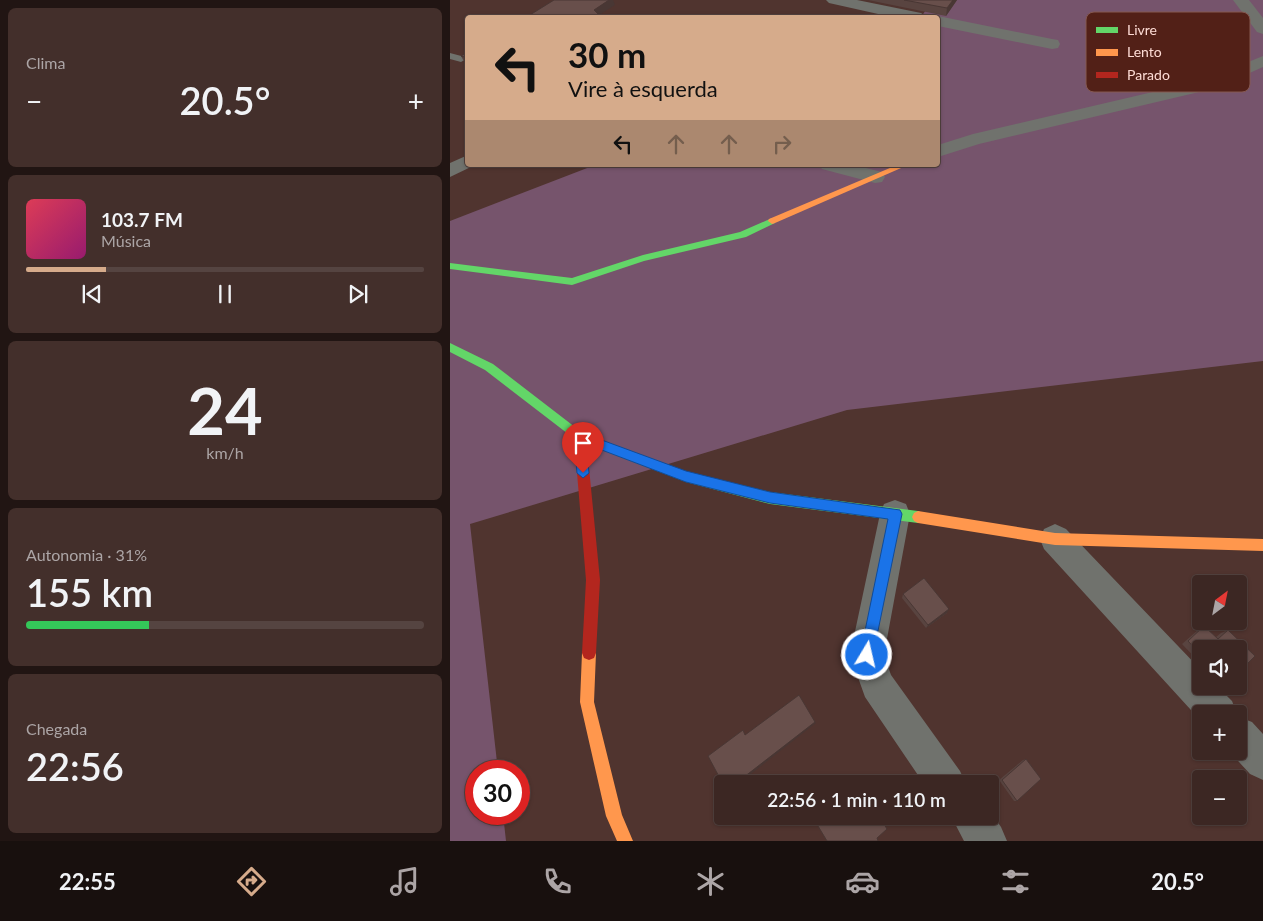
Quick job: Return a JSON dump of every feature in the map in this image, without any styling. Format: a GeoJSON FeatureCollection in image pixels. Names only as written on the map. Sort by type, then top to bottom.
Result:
{"type":"FeatureCollection","features":[{"type":"Feature","properties":{"kind":"street"},"geometry":{"type":"LineString","coordinates":[[834,0],[906,15]]}},
{"type":"Feature","properties":{"kind":"street"},"geometry":{"type":"LineString","coordinates":[[1241,0],[1263,29]]}},
{"type":"Feature","properties":{"kind":"street"},"geometry":{"type":"LineString","coordinates":[[940,21],[1052,44]]}},
{"type":"Feature","properties":{"kind":"street"},"geometry":{"type":"LineString","coordinates":[[1250,67],[1263,61]]}},
{"type":"Feature","properties":{"kind":"street"},"geometry":{"type":"LineString","coordinates":[[940,150],[973,140],[1176,92]]}},
{"type":"Feature","properties":{"kind":"street"},"geometry":{"type":"LineString","coordinates":[[450,171],[465,163]]}},
{"type":"Feature","properties":{"kind":"street"},"geometry":{"type":"LineString","coordinates":[[837,167],[875,177]]}},
{"type":"Feature","properties":{"kind":"street"},"geometry":{"type":"LineString","coordinates":[[450,266],[572,282],[644,258],[743,236],[820,200],[899,167]]}},
{"type":"Feature","properties":{"kind":"street"},"geometry":{"type":"LineString","coordinates":[[450,347],[489,367],[580,437],[686,477],[770,498],[895,514],[1055,539],[1263,545]]}},
{"type":"Feature","properties":{"kind":"street"},"geometry":{"type":"LineString","coordinates":[[580,437],[593,580],[587,702],[614,816],[626,841]]}},
{"type":"Feature","properties":{"kind":"street"},"geometry":{"type":"LineString","coordinates":[[895,514],[867,655],[878,685],[941,775]]}},
{"type":"Feature","properties":{"kind":"street"},"geometry":{"type":"LineString","coordinates":[[1055,539],[1211,705]]}},
{"type":"Feature","properties":{"kind":"street"},"geometry":{"type":"LineString","coordinates":[[1247,743],[1263,760]]}},
{"type":"Feature","properties":{"kind":"street"},"geometry":{"type":"LineString","coordinates":[[976,825],[987,841]]}},
{"type":"Feature","properties":{"kind":"shaded area"},"geometry":{"type":"Polygon","coordinates":[[[933,0],[1263,0],[1263,361],[847,410],[470,524],[497,760],[465,760],[465,825],[504,825],[506,841],[450,841],[450,221],[590,167],[940,167],[940,15],[922,15],[933,0]]]}},
{"type":"Feature","properties":{"kind":"building"},"geometry":{"type":"Polygon","coordinates":[[[554,0],[609,0],[594,10],[599,15],[530,15],[554,0]]]}},
{"type":"Feature","properties":{"kind":"building"},"geometry":{"type":"Polygon","coordinates":[[[904,0],[953,0],[947,8],[904,0]]]}},
{"type":"Feature","properties":{"kind":"building"},"geometry":{"type":"Polygon","coordinates":[[[924,578],[949,609],[928,625],[903,594],[924,578]]]}},
{"type":"Feature","properties":{"kind":"building"},"geometry":{"type":"Polygon","coordinates":[[[1200,630],[1208,630],[1218,639],[1228,630],[1238,640],[1192,640],[1192,645],[1188,641],[1200,630]]]}},
{"type":"Feature","properties":{"kind":"building"},"geometry":{"type":"Polygon","coordinates":[[[1247,648],[1255,656],[1247,664],[1247,648]]]}},
{"type":"Feature","properties":{"kind":"building"},"geometry":{"type":"Polygon","coordinates":[[[799,695],[815,722],[747,775],[718,775],[708,756],[743,730],[745,735],[799,695]]]}},
{"type":"Feature","properties":{"kind":"building"},"geometry":{"type":"Polygon","coordinates":[[[1026,759],[1041,779],[1017,801],[1002,780],[1026,759]]]}},
{"type":"Feature","properties":{"kind":"building"},"geometry":{"type":"Polygon","coordinates":[[[817,825],[885,825],[887,829],[877,838],[878,841],[827,841],[817,825]]]}},
{"type":"Feature","properties":{"kind":"traffic: fast"},"geometry":{"type":"LineString","coordinates":[[450,266],[572,282],[643,258],[743,235],[772,221]]}},
{"type":"Feature","properties":{"kind":"traffic: fast"},"geometry":{"type":"LineString","coordinates":[[450,347],[489,367],[580,437],[686,477],[770,498],[918,517]]}},
{"type":"Feature","properties":{"kind":"traffic: slow"},"geometry":{"type":"LineString","coordinates":[[772,221],[899,167]]}},
{"type":"Feature","properties":{"kind":"traffic: slow"},"geometry":{"type":"LineString","coordinates":[[918,517],[1055,539],[1263,545]]}},
{"type":"Feature","properties":{"kind":"traffic: slow"},"geometry":{"type":"LineString","coordinates":[[589,653],[587,702],[614,816],[625,841]]}},
{"type":"Feature","properties":{"kind":"traffic: jam"},"geometry":{"type":"LineString","coordinates":[[580,437],[593,580],[589,653]]}},
{"type":"Feature","properties":{"kind":"route"},"geometry":{"type":"LineString","coordinates":[[583,473],[580,437],[686,477],[770,498],[895,514],[867,655]]}}]}
